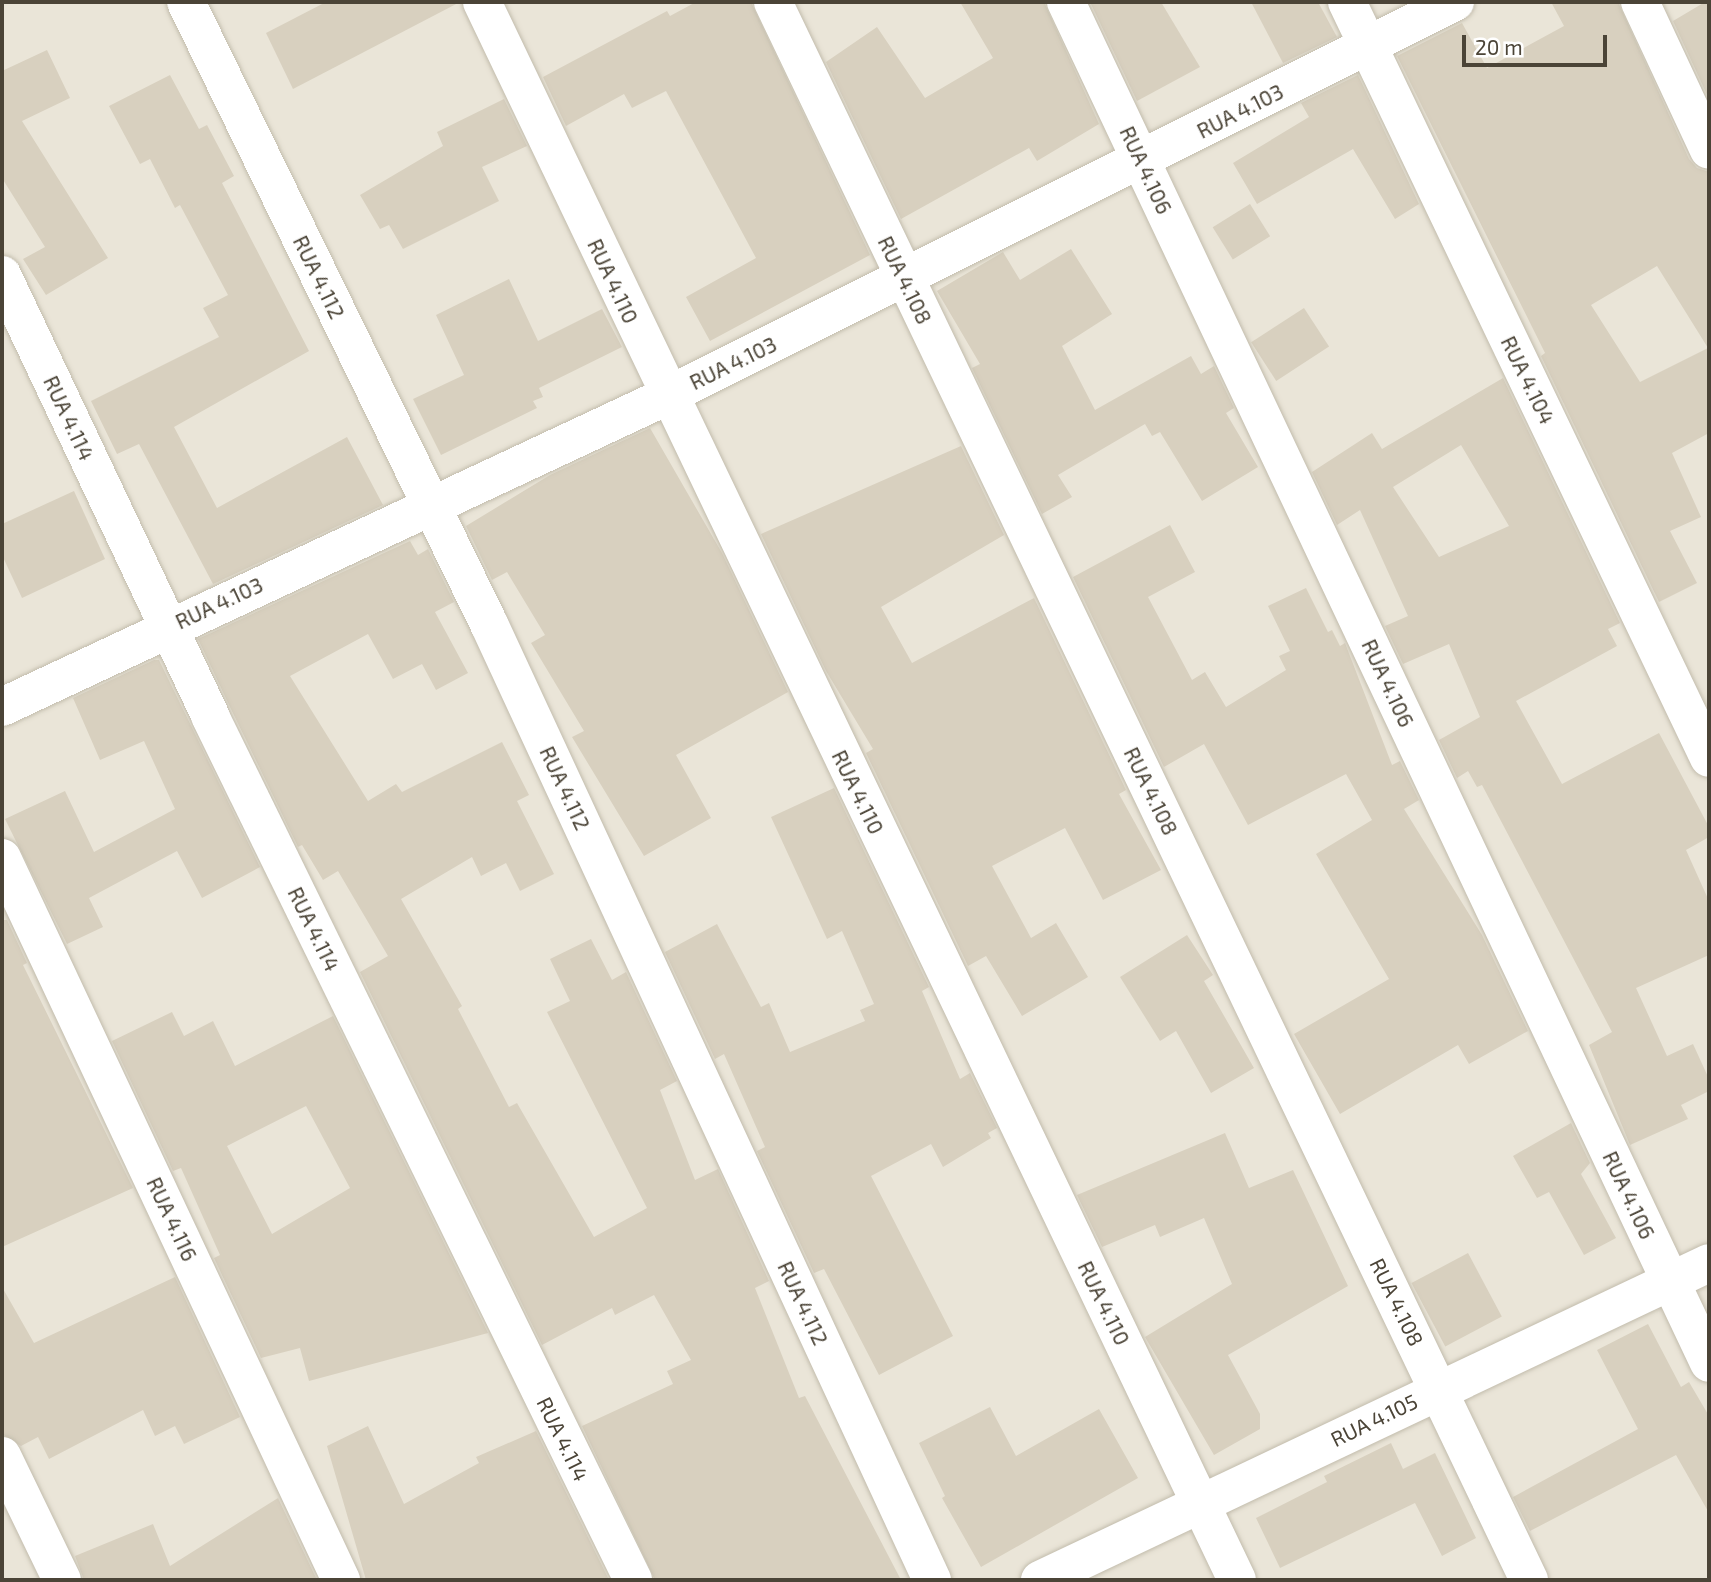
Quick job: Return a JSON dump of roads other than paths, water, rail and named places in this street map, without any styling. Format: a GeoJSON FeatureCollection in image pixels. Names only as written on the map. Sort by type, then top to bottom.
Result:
{"type":"FeatureCollection","features":[{"type":"Feature","properties":{"kind":"street","name":"RUA 4.112"},"geometry":{"type":"LineString","coordinates":[[186,2],[495,637],[932,1580]]}},
{"type":"Feature","properties":{"kind":"street","name":"RUA 4.110"},"geometry":{"type":"LineString","coordinates":[[482,2],[667,396],[1237,1580]]}},
{"type":"Feature","properties":{"kind":"street","name":"RUA 4.108"},"geometry":{"type":"LineString","coordinates":[[773,2],[1529,1580]]}},
{"type":"Feature","properties":{"kind":"street","name":"RUA 4.106"},"geometry":{"type":"LineString","coordinates":[[1066,2],[1709,1363]]}},
{"type":"Feature","properties":{"kind":"street","name":"RUA 4.104"},"geometry":{"type":"LineString","coordinates":[[1347,2],[1709,758]]}},
{"type":"Feature","properties":{"kind":"street","name":"RUA 4.103"},"geometry":{"type":"LineString","coordinates":[[2,707],[168,626],[667,396],[1142,162],[1455,2]]}},
{"type":"Feature","properties":{"kind":"street"},"geometry":{"type":"LineString","coordinates":[[1640,2],[1709,149]]}},
{"type":"Feature","properties":{"kind":"street","name":"RUA 4.114"},"geometry":{"type":"LineString","coordinates":[[2,275],[168,626],[633,1580]]}},
{"type":"Feature","properties":{"kind":"street","name":"RUA 4.116"},"geometry":{"type":"LineString","coordinates":[[2,858],[341,1580]]}},
{"type":"Feature","properties":{"kind":"street","name":"RUA 4.105"},"geometry":{"type":"LineString","coordinates":[[1040,1580],[1439,1388],[1709,1263]]}},
{"type":"Feature","properties":{"kind":"street"},"geometry":{"type":"LineString","coordinates":[[2,1456],[62,1580]]}}]}
